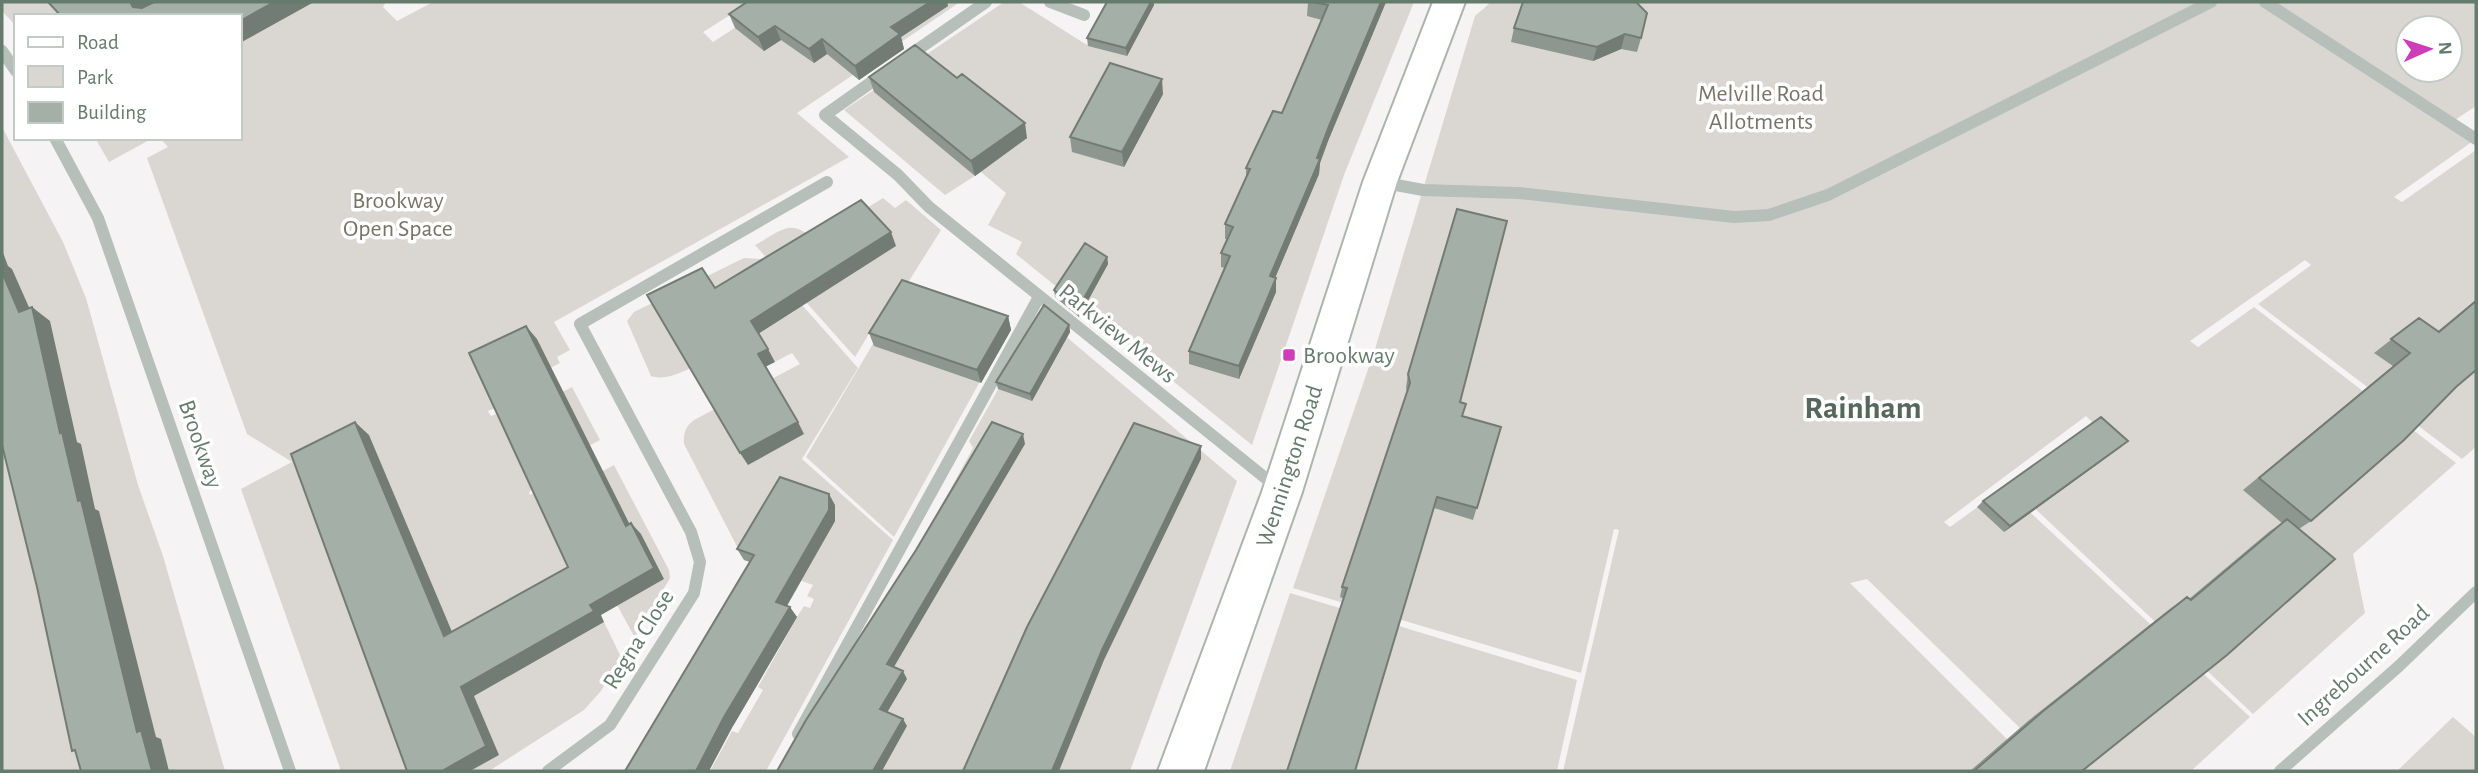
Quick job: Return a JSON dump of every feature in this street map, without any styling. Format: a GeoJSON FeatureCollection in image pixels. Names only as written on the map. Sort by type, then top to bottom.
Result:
{"type":"FeatureCollection","features":[{"type":"Feature","properties":{"kind":"main road","name":"Wennington Road"},"geometry":{"type":"LineString","coordinates":[[1181,771],[1282,492],[1380,182],[1449,2]]}},
{"type":"Feature","properties":{"kind":"street"},"geometry":{"type":"LineString","coordinates":[[900,62],[986,2]]}},
{"type":"Feature","properties":{"kind":"street"},"geometry":{"type":"LineString","coordinates":[[1050,2],[1084,15]]}},
{"type":"Feature","properties":{"kind":"street"},"geometry":{"type":"LineString","coordinates":[[1380,182],[1423,190],[1518,193],[1734,218],[1769,215],[1849,185],[2211,2]]}},
{"type":"Feature","properties":{"kind":"street"},"geometry":{"type":"LineString","coordinates":[[2,51],[14,68]]}},
{"type":"Feature","properties":{"kind":"street","name":"Parkview Mews"},"geometry":{"type":"LineString","coordinates":[[889,69],[825,115],[898,175],[929,207],[1282,492]]}},
{"type":"Feature","properties":{"kind":"street","name":"Brookway"},"geometry":{"type":"LineString","coordinates":[[56,140],[98,218],[290,771]]}},
{"type":"Feature","properties":{"kind":"street","name":"Regna Close"},"geometry":{"type":"LineString","coordinates":[[548,771],[610,725],[694,593],[700,562],[691,532],[580,324],[827,183]]}},
{"type":"Feature","properties":{"kind":"street"},"geometry":{"type":"LineString","coordinates":[[791,747],[1039,297]]}},
{"type":"Feature","properties":{"kind":"street","name":"Ingrebourne Road"},"geometry":{"type":"LineString","coordinates":[[2280,771],[2399,666],[2476,592]]}},
{"type":"Feature","properties":{"kind":"lane"},"geometry":{"type":"LineString","coordinates":[[2265,2],[2476,139]]}},
{"type":"Feature","properties":{"kind":"green space"},"geometry":{"type":"Polygon","coordinates":[[[2,2],[144,2],[121,14],[14,14],[14,24],[2,11],[2,2]]]}},
{"type":"Feature","properties":{"kind":"green space","name":"Brookway Open Space"},"geometry":{"type":"Polygon","coordinates":[[[213,2],[386,2],[383,7],[397,21],[433,2],[751,2],[703,32],[713,42],[747,20],[796,2],[960,2],[797,113],[849,157],[554,322],[570,350],[557,357],[560,363],[495,397],[495,408],[488,411],[491,416],[496,414],[503,427],[507,425],[506,421],[572,387],[600,440],[532,476],[533,487],[530,495],[535,492],[543,503],[614,465],[669,570],[670,578],[635,638],[616,603],[545,587],[604,622],[621,657],[601,691],[584,710],[489,771],[341,771],[241,489],[292,462],[247,434],[147,158],[168,147],[162,140],[242,140],[242,14],[236,14],[213,2]]]}},
{"type":"Feature","properties":{"kind":"green space"},"geometry":{"type":"Polygon","coordinates":[[[1004,2],[1019,2],[1087,45],[1112,3],[1109,2],[1414,2],[1344,175],[1252,445],[1016,254],[1022,242],[988,225],[1006,193],[981,172],[945,195],[844,110],[1004,2]]]}},
{"type":"Feature","properties":{"kind":"green space","name":"Melville Road Allotments"},"geometry":{"type":"Polygon","coordinates":[[[1491,2],[2476,2],[2476,106],[2452,122],[2476,139],[2394,197],[2402,202],[2476,150],[2476,447],[2462,459],[2258,304],[2311,265],[2305,260],[2190,341],[2198,347],[2254,307],[2456,463],[2353,554],[2365,613],[2253,714],[2010,485],[2093,423],[2086,416],[1944,522],[1950,527],[2004,488],[2250,717],[2191,771],[2064,771],[1867,579],[1850,583],[2039,771],[1563,771],[1619,530],[1614,529],[1581,673],[1293,588],[1375,349],[1475,16],[1491,2]]]}},
{"type":"Feature","properties":{"kind":"green space"},"geometry":{"type":"Polygon","coordinates":[[[2,127],[63,242],[86,298],[138,485],[163,556],[225,771],[2,771],[2,127]]]}},
{"type":"Feature","properties":{"kind":"green space"},"geometry":{"type":"Polygon","coordinates":[[[96,140],[149,140],[109,162],[96,140]]]}},
{"type":"Feature","properties":{"kind":"green space"},"geometry":{"type":"Polygon","coordinates":[[[883,198],[895,208],[906,200],[941,230],[897,300],[878,319],[855,357],[755,245],[779,231],[792,228],[806,233],[814,241],[883,198]]]}},
{"type":"Feature","properties":{"kind":"green space"},"geometry":{"type":"Polygon","coordinates":[[[744,258],[761,259],[858,368],[802,459],[893,540],[766,771],[710,771],[732,731],[738,733],[763,690],[758,687],[797,617],[804,606],[810,608],[814,599],[807,596],[813,585],[744,560],[684,444],[685,433],[694,420],[800,364],[792,353],[734,383],[716,354],[676,374],[667,377],[651,376],[627,321],[634,312],[744,258]]]}},
{"type":"Feature","properties":{"kind":"green space"},"geometry":{"type":"Polygon","coordinates":[[[903,293],[1009,329],[894,537],[806,457],[903,293]]]}},
{"type":"Feature","properties":{"kind":"green space"},"geometry":{"type":"Polygon","coordinates":[[[1063,334],[1237,481],[1130,771],[786,771],[940,525],[935,517],[973,448],[969,441],[1023,345],[1063,334]]]}},
{"type":"Feature","properties":{"kind":"green space"},"geometry":{"type":"Polygon","coordinates":[[[1290,593],[1577,680],[1557,771],[1230,771],[1290,593]]]}},
{"type":"Feature","properties":{"kind":"green space"},"geometry":{"type":"Polygon","coordinates":[[[2453,717],[2476,737],[2476,771],[2397,771],[2453,717]]]}},
{"type":"Feature","properties":{"kind":"building"},"geometry":{"type":"Polygon","coordinates":[[[48,2],[130,2],[133,7],[142,8],[154,2],[274,2],[242,20],[242,14],[59,14],[48,2]]]}},
{"type":"Feature","properties":{"kind":"building"},"geometry":{"type":"Polygon","coordinates":[[[747,2],[930,2],[891,27],[900,34],[855,66],[822,39],[809,49],[775,26],[758,37],[729,14],[747,2]]]}},
{"type":"Feature","properties":{"kind":"building"},"geometry":{"type":"Polygon","coordinates":[[[1107,2],[1151,2],[1126,48],[1087,38],[1107,2]]]}},
{"type":"Feature","properties":{"kind":"building"},"geometry":{"type":"Polygon","coordinates":[[[1313,2],[1381,2],[1329,126],[1317,158],[1320,159],[1270,276],[1276,278],[1239,366],[1189,351],[1230,256],[1221,253],[1233,227],[1225,224],[1250,169],[1246,168],[1273,111],[1282,113],[1328,5],[1313,2]]]}},
{"type":"Feature","properties":{"kind":"building"},"geometry":{"type":"Polygon","coordinates":[[[1523,2],[1636,2],[1647,13],[1641,38],[1625,34],[1597,47],[1514,28],[1523,2]]]}},
{"type":"Feature","properties":{"kind":"building"},"geometry":{"type":"Polygon","coordinates":[[[915,45],[957,78],[962,74],[1025,123],[971,161],[869,77],[915,45]]]}},
{"type":"Feature","properties":{"kind":"building"},"geometry":{"type":"Polygon","coordinates":[[[1110,63],[1162,79],[1122,152],[1070,137],[1110,63]]]}},
{"type":"Feature","properties":{"kind":"building"},"geometry":{"type":"Polygon","coordinates":[[[861,200],[891,232],[751,321],[768,349],[758,354],[798,422],[740,453],[647,295],[702,268],[715,288],[861,200]]]}},
{"type":"Feature","properties":{"kind":"building"},"geometry":{"type":"Polygon","coordinates":[[[1457,209],[1507,221],[1460,402],[1466,404],[1462,416],[1501,427],[1477,508],[1437,497],[1355,771],[1287,771],[1347,588],[1342,587],[1410,383],[1408,374],[1457,209]]]}},
{"type":"Feature","properties":{"kind":"building"},"geometry":{"type":"Polygon","coordinates":[[[1085,243],[1107,257],[1078,309],[1054,290],[1085,243]]]}},
{"type":"Feature","properties":{"kind":"building"},"geometry":{"type":"Polygon","coordinates":[[[2,272],[19,312],[32,307],[60,433],[62,432],[78,501],[81,500],[137,732],[141,730],[152,771],[81,771],[75,750],[72,751],[37,587],[2,445],[2,272]]]}},
{"type":"Feature","properties":{"kind":"building"},"geometry":{"type":"Polygon","coordinates":[[[902,280],[1008,316],[977,370],[869,333],[902,280]]]}},
{"type":"Feature","properties":{"kind":"building"},"geometry":{"type":"Polygon","coordinates":[[[2476,301],[2476,370],[2404,440],[2311,521],[2259,478],[2410,353],[2391,339],[2419,318],[2439,332],[2476,301]]]}},
{"type":"Feature","properties":{"kind":"building"},"geometry":{"type":"Polygon","coordinates":[[[1044,305],[1069,325],[1030,394],[996,382],[1044,305]]]}},
{"type":"Feature","properties":{"kind":"building"},"geometry":{"type":"Polygon","coordinates":[[[526,326],[626,526],[631,523],[654,568],[590,605],[594,611],[461,687],[486,746],[442,771],[407,771],[291,454],[355,422],[444,636],[568,567],[469,353],[526,326]]]}},
{"type":"Feature","properties":{"kind":"building"},"geometry":{"type":"Polygon","coordinates":[[[2101,417],[2128,441],[2010,526],[1983,501],[2101,417]]]}},
{"type":"Feature","properties":{"kind":"building"},"geometry":{"type":"Polygon","coordinates":[[[992,422],[1023,434],[887,664],[903,671],[880,709],[903,719],[873,771],[777,771],[806,720],[916,550],[992,422]]]}},
{"type":"Feature","properties":{"kind":"building"},"geometry":{"type":"Polygon","coordinates":[[[1134,423],[1201,446],[1102,650],[1052,771],[963,771],[1027,627],[1134,423]]]}},
{"type":"Feature","properties":{"kind":"building"},"geometry":{"type":"Polygon","coordinates":[[[780,477],[829,494],[829,510],[776,602],[790,607],[724,717],[696,771],[625,771],[754,555],[737,549],[780,477]]]}},
{"type":"Feature","properties":{"kind":"building"},"geometry":{"type":"Polygon","coordinates":[[[2287,519],[2335,559],[2227,655],[2082,771],[1974,771],[2042,712],[2187,597],[2191,600],[2287,519]]]}},
{"type":"Feature","properties":{"kind":"place","name":"Brookway"},"geometry":{"type":"Point","coordinates":[1289,355]}},
{"type":"Feature","properties":{"kind":"district","name":"Rainham"},"geometry":{"type":"Point","coordinates":[1863,407]}}]}
